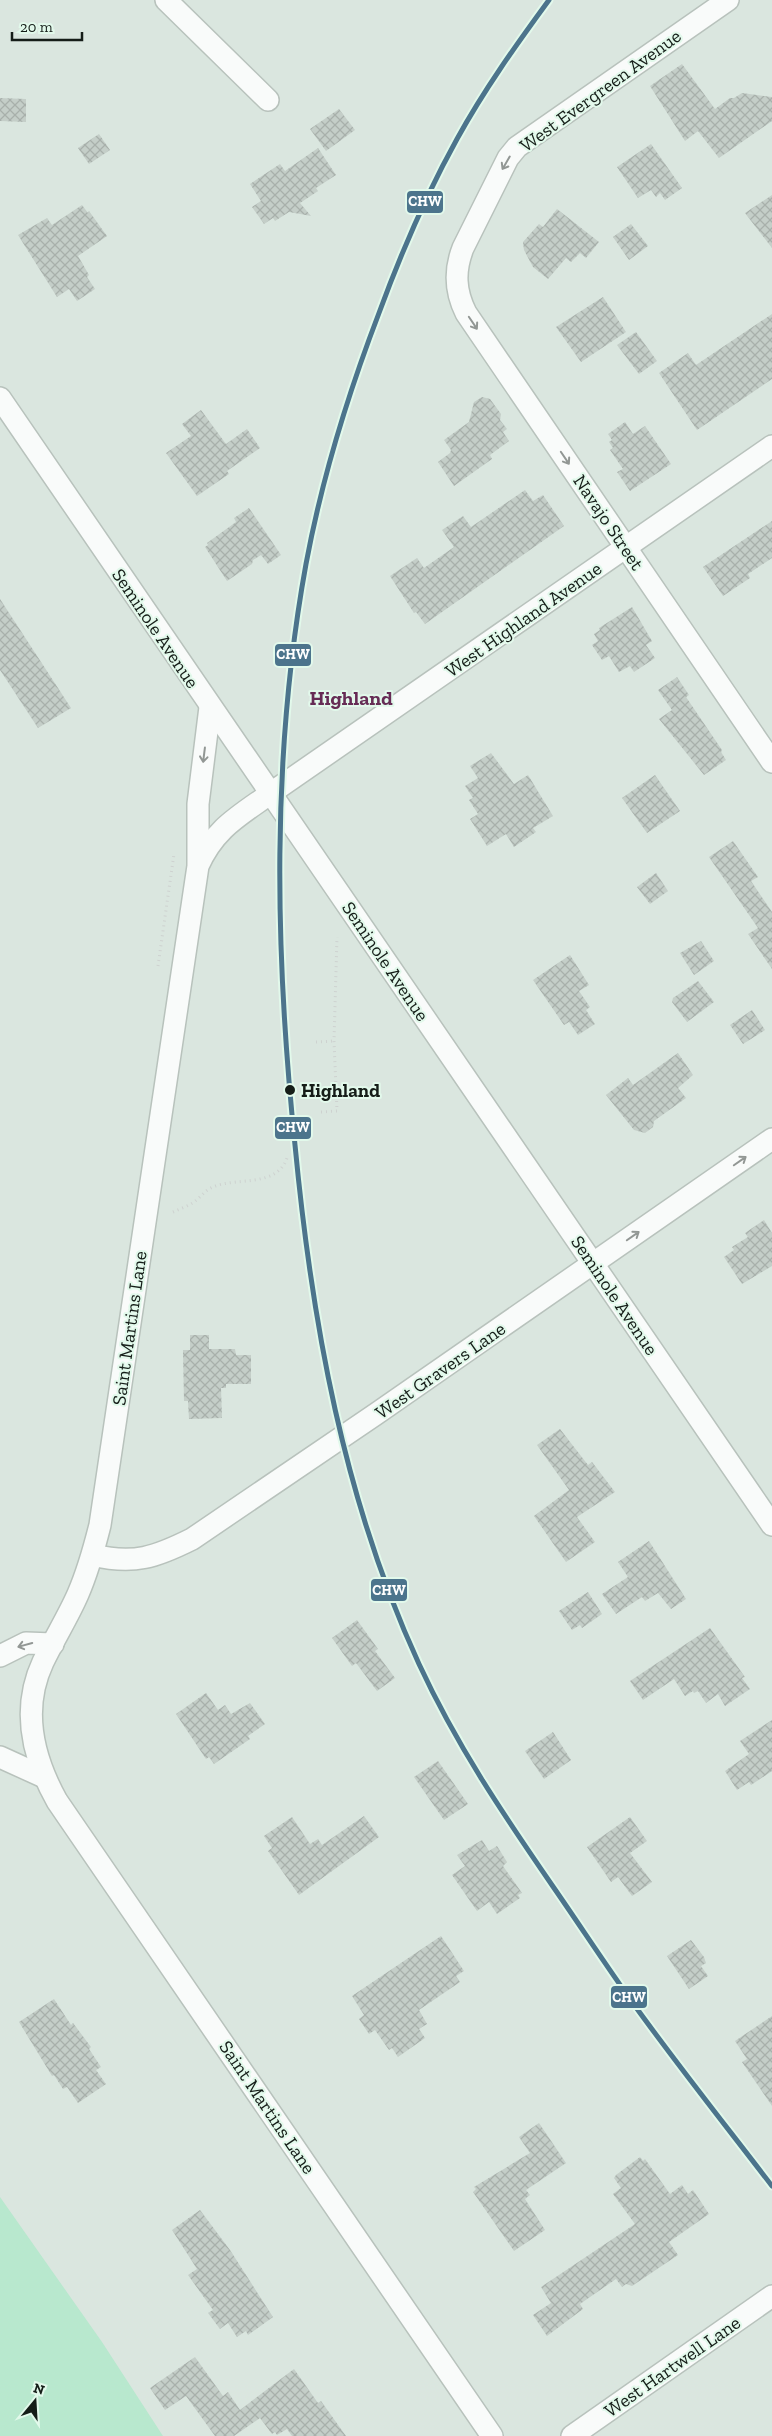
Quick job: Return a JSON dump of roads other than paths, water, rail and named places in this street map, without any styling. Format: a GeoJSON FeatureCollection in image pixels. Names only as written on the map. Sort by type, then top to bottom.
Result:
{"type":"FeatureCollection","features":[{"type":"Feature","properties":{"kind":"street"},"geometry":{"type":"LineString","coordinates":[[166,0],[268,100]]}},
{"type":"Feature","properties":{"kind":"street","name":"West Evergreen Avenue"},"geometry":{"type":"LineString","coordinates":[[456,279],[458,260],[463,248],[508,158],[518,147],[728,0]]}},
{"type":"Feature","properties":{"kind":"street","name":"Navajo Street"},"geometry":{"type":"LineString","coordinates":[[456,279],[458,297],[466,313],[772,762]]}},
{"type":"Feature","properties":{"kind":"street","name":"Seminole Avenue"},"geometry":{"type":"LineString","coordinates":[[0,398],[772,1525]]}},
{"type":"Feature","properties":{"kind":"street","name":"West Highland Avenue"},"geometry":{"type":"LineString","coordinates":[[322,758],[772,446]]}},
{"type":"Feature","properties":{"kind":"street","name":"Saint Martins Lane"},"geometry":{"type":"LineString","coordinates":[[210,707],[198,804],[198,866],[106,1492],[93,1555],[78,1595],[38,1677],[33,1700],[36,1756],[44,1777],[57,1801],[492,2436]]}},
{"type":"Feature","properties":{"kind":"street","name":"Saint Martins Lane"},"geometry":{"type":"LineString","coordinates":[[198,866],[207,846],[220,831],[322,758]]}},
{"type":"Feature","properties":{"kind":"street","name":"West Gravers Lane"},"geometry":{"type":"LineString","coordinates":[[93,1555],[127,1560],[144,1559],[164,1553],[192,1539],[772,1139]]}},
{"type":"Feature","properties":{"kind":"street"},"geometry":{"type":"LineString","coordinates":[[0,1656],[26,1644],[53,1644]]}},
{"type":"Feature","properties":{"kind":"street"},"geometry":{"type":"LineString","coordinates":[[0,1756],[44,1777]]}},
{"type":"Feature","properties":{"kind":"street","name":"West Hartwell Lane"},"geometry":{"type":"LineString","coordinates":[[572,2436],[772,2296]]}},
{"type":"Feature","properties":{"kind":"place","name":"Highland"},"geometry":{"type":"Point","coordinates":[290,1090]}},
{"type":"Feature","properties":{"kind":"district","name":"Highland"},"geometry":{"type":"Point","coordinates":[351,698]}}]}
